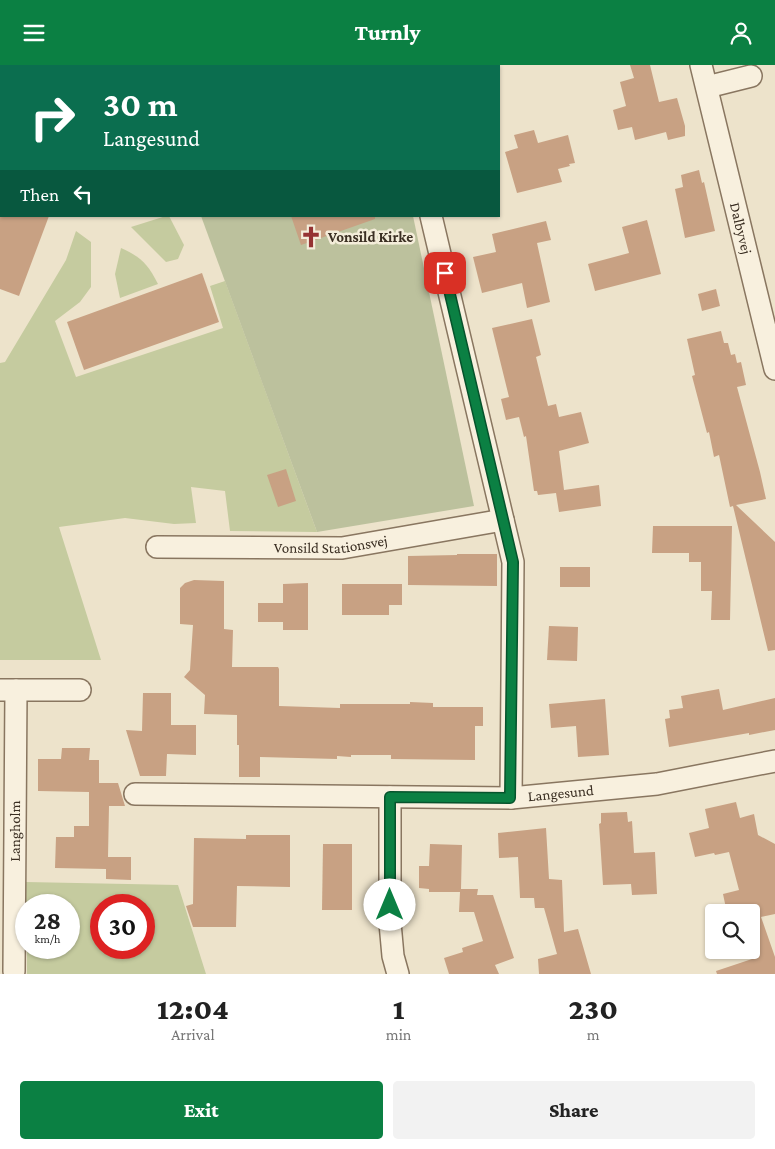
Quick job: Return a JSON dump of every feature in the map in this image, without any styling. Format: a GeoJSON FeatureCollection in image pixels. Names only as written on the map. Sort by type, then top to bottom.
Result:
{"type":"FeatureCollection","features":[{"type":"Feature","properties":{"kind":"street","name":"Dalbyvej"},"geometry":{"type":"LineString","coordinates":[[701,65],[775,369]]}},
{"type":"Feature","properties":{"kind":"street"},"geometry":{"type":"LineString","coordinates":[[707,87],[751,76]]}},
{"type":"Feature","properties":{"kind":"street"},"geometry":{"type":"LineString","coordinates":[[431,217],[513,562],[510,798]]}},
{"type":"Feature","properties":{"kind":"street","name":"Vonsild Stationsvej"},"geometry":{"type":"LineString","coordinates":[[157,547],[342,548],[503,520]]}},
{"type":"Feature","properties":{"kind":"street","name":"Langholm"},"geometry":{"type":"LineString","coordinates":[[14,971],[8,690],[80,690]]}},
{"type":"Feature","properties":{"kind":"street","name":"Langesund"},"geometry":{"type":"LineString","coordinates":[[135,794],[510,798],[657,784],[775,761]]}},
{"type":"Feature","properties":{"kind":"street"},"geometry":{"type":"LineString","coordinates":[[390,797],[390,923],[398,974]]}},
{"type":"Feature","properties":{"kind":"green space"},"geometry":{"type":"Polygon","coordinates":[[[163,217],[170,217],[184,245],[178,259],[166,262],[131,227],[163,217]]]}},
{"type":"Feature","properties":{"kind":"green space"},"geometry":{"type":"Polygon","coordinates":[[[201,217],[413,217],[474,506],[317,532],[201,217]]]}},
{"type":"Feature","properties":{"kind":"green space"},"geometry":{"type":"Polygon","coordinates":[[[76,231],[91,242],[91,287],[80,302],[55,321],[76,377],[223,328],[210,286],[225,281],[317,532],[230,531],[225,491],[191,487],[196,523],[174,524],[125,518],[59,527],[101,660],[0,660],[0,363],[5,362],[66,260],[76,231]]]}},
{"type":"Feature","properties":{"kind":"green space"},"geometry":{"type":"Polygon","coordinates":[[[121,248],[143,262],[151,271],[158,284],[120,298],[115,274],[121,248]]]}},
{"type":"Feature","properties":{"kind":"green space"},"geometry":{"type":"Polygon","coordinates":[[[26,882],[178,885],[206,974],[27,974],[27,959],[80,959],[80,894],[26,894],[26,882]]]}},
{"type":"Feature","properties":{"kind":"building"},"geometry":{"type":"Polygon","coordinates":[[[630,65],[650,65],[659,102],[677,98],[685,126],[685,136],[668,140],[666,132],[635,140],[632,127],[618,130],[613,110],[626,106],[620,82],[634,78],[630,65]]]}},
{"type":"Feature","properties":{"kind":"building"},"geometry":{"type":"Polygon","coordinates":[[[534,130],[538,143],[568,135],[575,163],[558,169],[562,182],[517,193],[505,152],[518,148],[514,135],[534,130]]]}},
{"type":"Feature","properties":{"kind":"building"},"geometry":{"type":"Polygon","coordinates":[[[699,170],[702,183],[704,182],[715,231],[685,238],[675,189],[683,187],[681,175],[699,170]]]}},
{"type":"Feature","properties":{"kind":"building"},"geometry":{"type":"Polygon","coordinates":[[[0,217],[49,217],[19,296],[0,289],[0,217]]]}},
{"type":"Feature","properties":{"kind":"building","name":"Vonsild Kirke"},"geometry":{"type":"Polygon","coordinates":[[[291,217],[375,217],[375,219],[301,245],[291,217]]]}},
{"type":"Feature","properties":{"kind":"building"},"geometry":{"type":"Polygon","coordinates":[[[647,220],[661,274],[595,291],[588,264],[629,253],[622,227],[647,220]]]}},
{"type":"Feature","properties":{"kind":"building"},"geometry":{"type":"Polygon","coordinates":[[[546,221],[551,240],[537,243],[550,302],[527,308],[522,283],[482,293],[473,257],[496,252],[492,234],[546,221]]]}},
{"type":"Feature","properties":{"kind":"building"},"geometry":{"type":"Polygon","coordinates":[[[202,273],[219,322],[84,370],[67,322],[202,273]]]}},
{"type":"Feature","properties":{"kind":"building"},"geometry":{"type":"Polygon","coordinates":[[[716,289],[720,306],[702,311],[698,294],[716,289]]]}},
{"type":"Feature","properties":{"kind":"building"},"geometry":{"type":"Polygon","coordinates":[[[532,319],[541,355],[536,357],[548,406],[556,404],[559,417],[581,412],[589,443],[559,451],[564,490],[599,485],[601,506],[559,512],[556,493],[538,495],[537,491],[534,491],[526,436],[524,437],[519,417],[506,420],[501,399],[509,397],[492,328],[532,319]]]}},
{"type":"Feature","properties":{"kind":"building"},"geometry":{"type":"Polygon","coordinates":[[[721,331],[724,343],[728,343],[731,355],[735,354],[737,363],[741,362],[746,385],[737,387],[766,499],[736,505],[775,542],[775,650],[768,651],[733,506],[730,507],[719,455],[714,457],[709,432],[707,433],[692,376],[695,375],[687,339],[721,331]]]}},
{"type":"Feature","properties":{"kind":"building"},"geometry":{"type":"Polygon","coordinates":[[[286,469],[296,501],[278,507],[267,475],[286,469]]]}},
{"type":"Feature","properties":{"kind":"building"},"geometry":{"type":"Polygon","coordinates":[[[653,526],[732,526],[730,620],[711,620],[712,591],[701,591],[701,562],[689,562],[689,553],[652,553],[653,526]]]}},
{"type":"Feature","properties":{"kind":"building"},"geometry":{"type":"Polygon","coordinates":[[[497,554],[497,586],[408,585],[408,556],[497,554]]]}},
{"type":"Feature","properties":{"kind":"building"},"geometry":{"type":"Polygon","coordinates":[[[560,567],[590,567],[590,587],[560,587],[560,567]]]}},
{"type":"Feature","properties":{"kind":"building"},"geometry":{"type":"Polygon","coordinates":[[[194,580],[224,581],[224,629],[233,630],[232,667],[278,667],[279,706],[340,708],[340,704],[410,704],[410,702],[433,703],[433,707],[483,707],[483,726],[475,726],[475,760],[391,759],[391,755],[337,756],[337,759],[260,757],[260,777],[239,777],[237,715],[204,714],[205,695],[184,677],[190,670],[193,625],[180,624],[180,588],[185,583],[194,580]]]}},
{"type":"Feature","properties":{"kind":"building"},"geometry":{"type":"Polygon","coordinates":[[[308,583],[308,630],[283,630],[283,622],[258,622],[258,603],[283,603],[283,584],[308,583]]]}},
{"type":"Feature","properties":{"kind":"building"},"geometry":{"type":"Polygon","coordinates":[[[342,584],[402,584],[402,605],[389,605],[389,615],[342,615],[342,584]]]}},
{"type":"Feature","properties":{"kind":"building"},"geometry":{"type":"Polygon","coordinates":[[[549,626],[578,627],[577,661],[547,660],[549,626]]]}},
{"type":"Feature","properties":{"kind":"building"},"geometry":{"type":"Polygon","coordinates":[[[719,689],[723,710],[775,698],[775,730],[669,747],[665,719],[670,718],[669,710],[683,708],[681,696],[719,689]]]}},
{"type":"Feature","properties":{"kind":"building"},"geometry":{"type":"Polygon","coordinates":[[[143,693],[171,693],[171,725],[196,725],[196,755],[167,754],[166,776],[140,776],[126,730],[142,731],[143,693]]]}},
{"type":"Feature","properties":{"kind":"building"},"geometry":{"type":"Polygon","coordinates":[[[605,699],[609,755],[578,757],[576,726],[551,728],[549,704],[605,699]]]}},
{"type":"Feature","properties":{"kind":"building"},"geometry":{"type":"Polygon","coordinates":[[[62,748],[90,748],[89,760],[99,760],[99,783],[118,783],[125,806],[109,806],[108,857],[131,857],[131,880],[106,879],[106,869],[55,868],[56,837],[74,837],[74,826],[89,826],[89,792],[38,791],[38,759],[61,759],[62,748]]]}},
{"type":"Feature","properties":{"kind":"building"},"geometry":{"type":"Polygon","coordinates":[[[736,802],[740,818],[754,814],[758,835],[775,844],[775,914],[761,917],[775,957],[775,974],[717,974],[716,971],[752,959],[760,959],[760,904],[725,904],[723,894],[739,890],[729,852],[695,857],[689,833],[709,828],[705,809],[736,802]]]}},
{"type":"Feature","properties":{"kind":"building"},"geometry":{"type":"Polygon","coordinates":[[[627,812],[628,822],[632,821],[634,853],[655,852],[657,894],[632,895],[631,884],[603,885],[599,824],[601,823],[601,813],[627,812]]]}},
{"type":"Feature","properties":{"kind":"building"},"geometry":{"type":"Polygon","coordinates":[[[546,828],[549,879],[562,880],[564,932],[578,929],[591,974],[539,974],[538,959],[557,954],[544,908],[535,908],[534,898],[520,898],[518,857],[499,858],[498,833],[546,828]]]}},
{"type":"Feature","properties":{"kind":"building"},"geometry":{"type":"Polygon","coordinates":[[[246,835],[290,835],[290,887],[237,886],[236,927],[193,927],[186,906],[193,904],[194,838],[246,839],[246,835]]]}},
{"type":"Feature","properties":{"kind":"building"},"geometry":{"type":"Polygon","coordinates":[[[323,844],[352,844],[352,910],[322,910],[323,844]]]}},
{"type":"Feature","properties":{"kind":"building"},"geometry":{"type":"Polygon","coordinates":[[[430,844],[462,845],[461,889],[478,889],[477,895],[493,895],[514,958],[495,965],[499,974],[449,974],[444,958],[463,952],[462,948],[483,941],[474,912],[459,912],[460,892],[429,892],[429,889],[419,888],[419,866],[429,866],[430,844]]]}},
{"type":"Feature","properties":{"kind":"place","name":"Vonsild Kirke"},"geometry":{"type":"Point","coordinates":[311,237]}},
{"type":"Feature","properties":{"kind":"route"},"geometry":{"type":"LineString","coordinates":[[390,905],[390,797],[510,798],[513,562],[445,273]]}}]}
